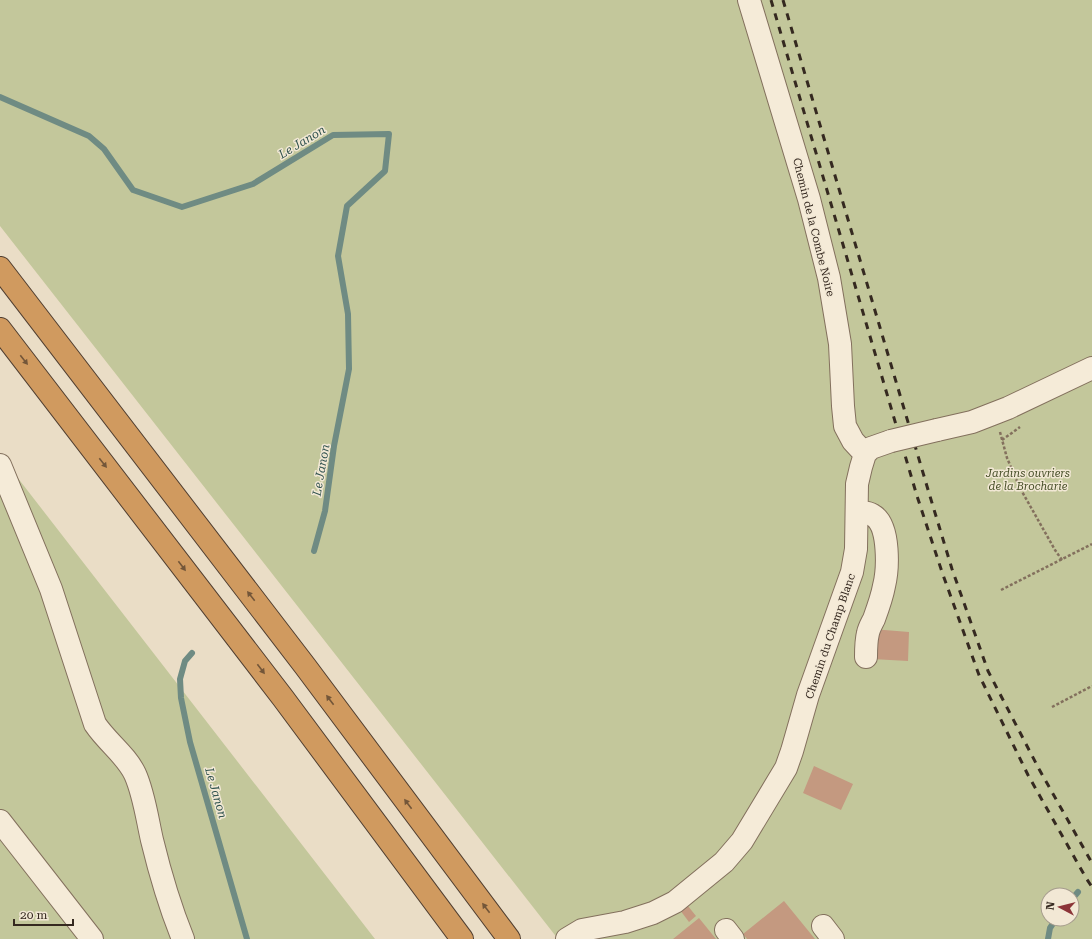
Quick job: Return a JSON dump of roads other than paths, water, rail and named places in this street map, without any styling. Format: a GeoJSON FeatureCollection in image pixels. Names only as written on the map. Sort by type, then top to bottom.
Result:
{"type":"FeatureCollection","features":[{"type":"Feature","properties":{"kind":"highway"},"geometry":{"type":"LineString","coordinates":[[0,268],[305,666],[509,939]]}},
{"type":"Feature","properties":{"kind":"highway"},"geometry":{"type":"LineString","coordinates":[[0,329],[284,698],[462,939]]}},
{"type":"Feature","properties":{"kind":"street","name":"Chemin de la Combe Noire"},"geometry":{"type":"LineString","coordinates":[[749,0],[809,200],[829,278],[840,344],[845,426],[853,441],[865,454]]}},
{"type":"Feature","properties":{"kind":"street"},"geometry":{"type":"LineString","coordinates":[[865,454],[871,448],[891,441],[972,422],[1008,408],[1092,368]]}},
{"type":"Feature","properties":{"kind":"street","name":"Chemin du Champ Blanc"},"geometry":{"type":"LineString","coordinates":[[566,939],[582,930],[625,922],[653,912],[674,902],[724,862],[742,841],[786,768],[808,695],[852,572],[856,549],[858,484],[860,467],[865,454]]}},
{"type":"Feature","properties":{"kind":"street"},"geometry":{"type":"LineString","coordinates":[[0,465],[51,589],[95,724],[130,765],[135,776],[140,789],[158,865],[168,899],[183,939]]}},
{"type":"Feature","properties":{"kind":"street"},"geometry":{"type":"LineString","coordinates":[[857,512],[869,513],[875,516],[879,521],[883,528],[887,557],[884,587],[868,631],[866,657]]}},
{"type":"Feature","properties":{"kind":"street"},"geometry":{"type":"LineString","coordinates":[[0,821],[92,939]]}},
{"type":"Feature","properties":{"kind":"waterway","name":"Le Janon"},"geometry":{"type":"LineString","coordinates":[[0,97],[89,136],[104,149],[133,190],[182,207],[253,184],[333,135],[389,134],[385,171],[347,206],[338,256],[348,314],[349,369],[334,446],[325,511],[314,551]]}},
{"type":"Feature","properties":{"kind":"waterway","name":"Le Janon"},"geometry":{"type":"LineString","coordinates":[[192,653],[185,661],[180,679],[181,698],[190,742],[247,939]]}},
{"type":"Feature","properties":{"kind":"waterway"},"geometry":{"type":"LineString","coordinates":[[1048,939],[1051,927]]}},
{"type":"Feature","properties":{"kind":"railway"},"geometry":{"type":"LineString","coordinates":[[771,0],[917,496],[942,572],[979,675],[1028,775],[1092,887]]}},
{"type":"Feature","properties":{"kind":"railway"},"geometry":{"type":"LineString","coordinates":[[783,0],[952,569],[988,671],[1039,769],[1092,863]]}},
{"type":"Feature","properties":{"kind":"park label","name":"Jardins ouvriers de la Brocharie"},"geometry":{"type":"Point","coordinates":[1028,479]}}]}
